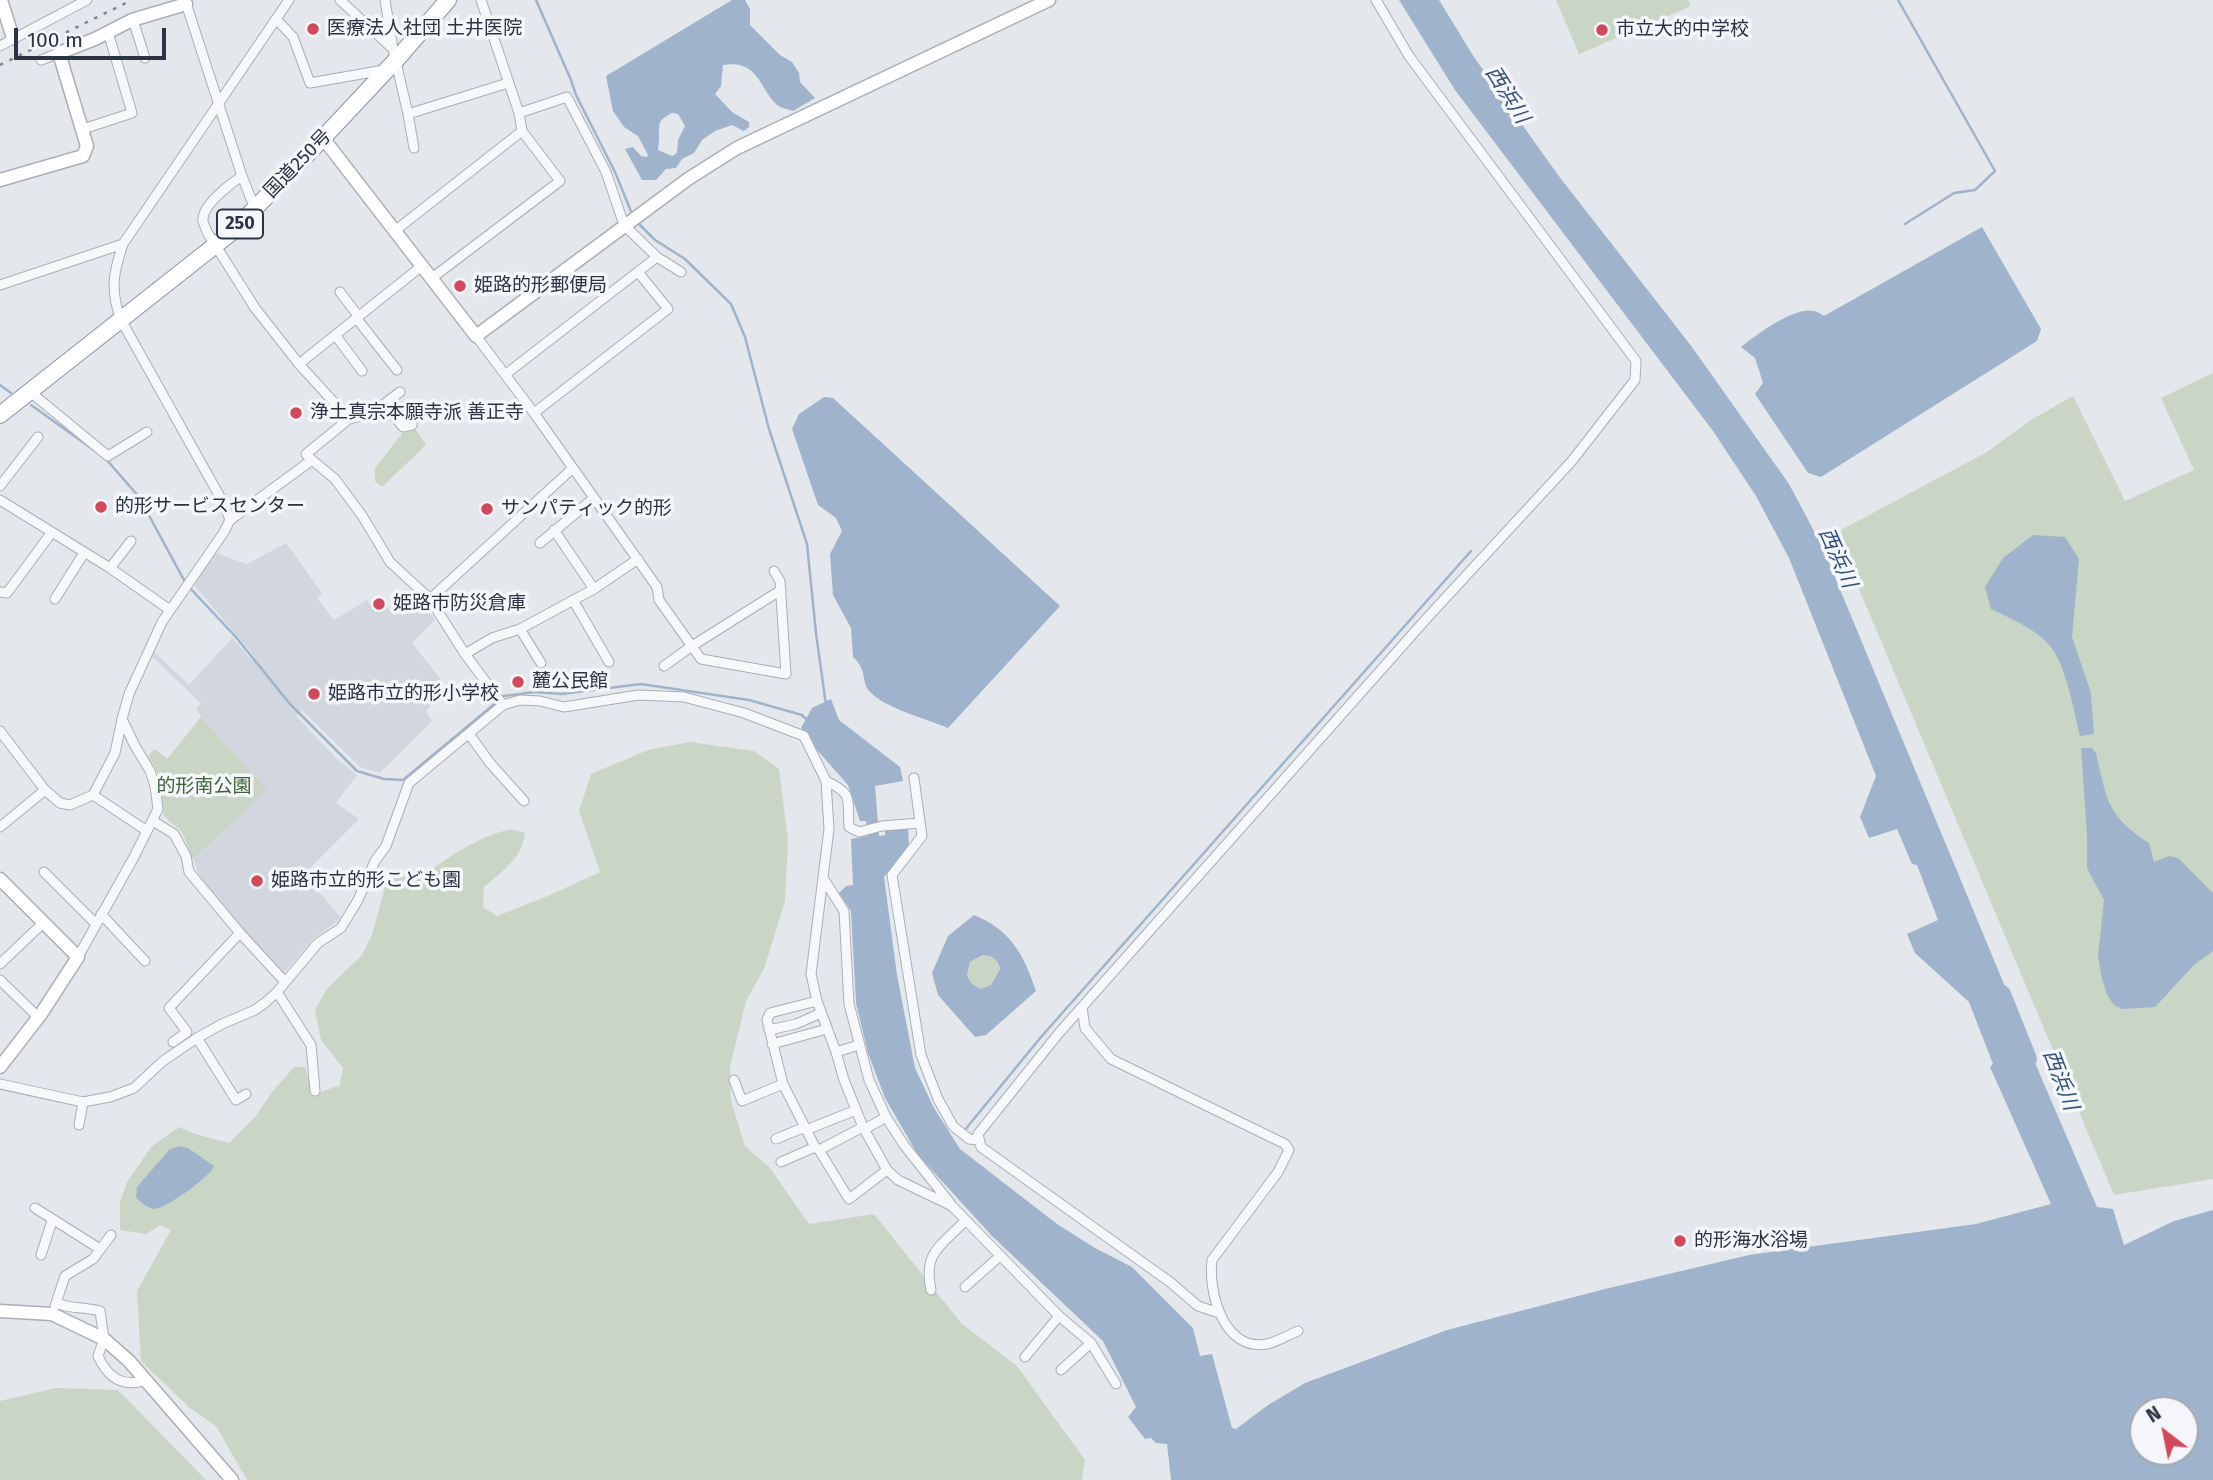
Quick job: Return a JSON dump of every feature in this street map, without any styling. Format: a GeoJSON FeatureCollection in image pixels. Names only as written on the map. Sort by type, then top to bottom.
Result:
{"type":"FeatureCollection","features":[{"type":"Feature","properties":{"kind":"highway","name":"国道250号"},"geometry":{"type":"LineString","coordinates":[[0,415],[216,246],[323,138],[448,0]]}},
{"type":"Feature","properties":{"kind":"street"},"geometry":{"type":"LineString","coordinates":[[1,0],[13,38]]}},
{"type":"Feature","properties":{"kind":"street"},"geometry":{"type":"LineString","coordinates":[[0,46],[87,0]]}},
{"type":"Feature","properties":{"kind":"street"},"geometry":{"type":"LineString","coordinates":[[230,520],[219,495],[121,320],[112,279],[123,244],[289,0]]}},
{"type":"Feature","properties":{"kind":"street"},"geometry":{"type":"LineString","coordinates":[[385,0],[392,59],[408,114],[414,148]]}},
{"type":"Feature","properties":{"kind":"street"},"geometry":{"type":"LineString","coordinates":[[432,278],[560,180],[522,131],[519,113],[481,0]]}},
{"type":"Feature","properties":{"kind":"street"},"geometry":{"type":"LineString","coordinates":[[476,336],[688,179],[737,148],[1049,0]]}},
{"type":"Feature","properties":{"kind":"street"},"geometry":{"type":"LineString","coordinates":[[1219,1313],[1198,1306],[1170,1282],[981,1147],[978,1134],[1082,1006],[1427,618],[1570,462],[1635,380],[1636,361],[1409,56],[1376,0]]}},
{"type":"Feature","properties":{"kind":"street"},"geometry":{"type":"LineString","coordinates":[[345,1],[392,59]]}},
{"type":"Feature","properties":{"kind":"street"},"geometry":{"type":"LineString","coordinates":[[41,60],[133,20],[186,2],[218,106],[255,209]]}},
{"type":"Feature","properties":{"kind":"street"},"geometry":{"type":"LineString","coordinates":[[276,19],[293,37],[310,83],[392,59]]}},
{"type":"Feature","properties":{"kind":"street"},"geometry":{"type":"LineString","coordinates":[[133,20],[145,58]]}},
{"type":"Feature","properties":{"kind":"street"},"geometry":{"type":"LineString","coordinates":[[83,129],[132,113],[108,32]]}},
{"type":"Feature","properties":{"kind":"street"},"geometry":{"type":"LineString","coordinates":[[0,180],[83,156],[87,146],[59,53]]}},
{"type":"Feature","properties":{"kind":"street"},"geometry":{"type":"LineString","coordinates":[[408,114],[508,83]]}},
{"type":"Feature","properties":{"kind":"street"},"geometry":{"type":"LineString","coordinates":[[519,113],[567,97],[631,221],[657,257],[681,272]]}},
{"type":"Feature","properties":{"kind":"street"},"geometry":{"type":"LineString","coordinates":[[396,230],[522,131]]}},
{"type":"Feature","properties":{"kind":"street"},"geometry":{"type":"LineString","coordinates":[[323,138],[506,374],[638,559],[657,587],[659,600],[701,659],[786,674],[780,581],[774,571]]}},
{"type":"Feature","properties":{"kind":"street"},"geometry":{"type":"LineString","coordinates":[[242,176],[205,211],[203,221],[255,308],[299,364],[349,419]]}},
{"type":"Feature","properties":{"kind":"street"},"geometry":{"type":"LineString","coordinates":[[0,285],[123,244]]}},
{"type":"Feature","properties":{"kind":"street"},"geometry":{"type":"LineString","coordinates":[[506,374],[657,257]]}},
{"type":"Feature","properties":{"kind":"street"},"geometry":{"type":"LineString","coordinates":[[299,364],[423,265]]}},
{"type":"Feature","properties":{"kind":"street"},"geometry":{"type":"LineString","coordinates":[[534,413],[668,309],[638,272]]}},
{"type":"Feature","properties":{"kind":"street"},"geometry":{"type":"LineString","coordinates":[[340,292],[397,370]]}},
{"type":"Feature","properties":{"kind":"street"},"geometry":{"type":"LineString","coordinates":[[336,336],[362,371]]}},
{"type":"Feature","properties":{"kind":"street"},"geometry":{"type":"LineString","coordinates":[[29,391],[108,456],[147,432]]}},
{"type":"Feature","properties":{"kind":"street"},"geometry":{"type":"LineString","coordinates":[[400,392],[370,414],[349,419],[306,454],[335,479],[390,562],[429,599],[503,705]]}},
{"type":"Feature","properties":{"kind":"street"},"geometry":{"type":"LineString","coordinates":[[384,404],[403,427],[412,425]]}},
{"type":"Feature","properties":{"kind":"street"},"geometry":{"type":"LineString","coordinates":[[0,486],[38,437]]}},
{"type":"Feature","properties":{"kind":"street"},"geometry":{"type":"LineString","coordinates":[[0,731],[45,790],[60,803],[70,804],[93,794],[115,753],[129,694],[162,622],[224,533],[230,520],[312,460]]}},
{"type":"Feature","properties":{"kind":"street"},"geometry":{"type":"LineString","coordinates":[[429,599],[573,468]]}},
{"type":"Feature","properties":{"kind":"street"},"geometry":{"type":"LineString","coordinates":[[540,543],[594,498]]}},
{"type":"Feature","properties":{"kind":"street"},"geometry":{"type":"LineString","coordinates":[[0,500],[110,568],[170,610]]}},
{"type":"Feature","properties":{"kind":"street"},"geometry":{"type":"LineString","coordinates":[[554,530],[594,589]]}},
{"type":"Feature","properties":{"kind":"street"},"geometry":{"type":"LineString","coordinates":[[0,592],[7,593],[52,532]]}},
{"type":"Feature","properties":{"kind":"street"},"geometry":{"type":"LineString","coordinates":[[110,568],[131,541]]}},
{"type":"Feature","properties":{"kind":"street"},"geometry":{"type":"LineString","coordinates":[[55,599],[84,553]]}},
{"type":"Feature","properties":{"kind":"street"},"geometry":{"type":"LineString","coordinates":[[465,654],[492,638],[520,629],[594,589],[638,559]]}},
{"type":"Feature","properties":{"kind":"street"},"geometry":{"type":"LineString","coordinates":[[664,666],[781,590]]}},
{"type":"Feature","properties":{"kind":"street"},"geometry":{"type":"LineString","coordinates":[[573,600],[609,662]]}},
{"type":"Feature","properties":{"kind":"street"},"geometry":{"type":"LineString","coordinates":[[520,629],[541,663]]}},
{"type":"Feature","properties":{"kind":"street"},"geometry":{"type":"LineString","coordinates":[[0,1084],[83,1102],[110,1097],[134,1088],[163,1061],[197,1038],[255,1010],[277,992],[318,943],[341,928],[358,900],[375,861],[386,846],[409,783],[503,705],[520,700],[540,701],[564,707],[638,695],[684,697],[744,713],[804,736],[826,781],[829,829],[811,974],[817,1001],[856,1110],[887,1170],[898,1180],[953,1206]]}},
{"type":"Feature","properties":{"kind":"street"},"geometry":{"type":"LineString","coordinates":[[0,1067],[78,957],[158,809],[150,771],[122,719]]}},
{"type":"Feature","properties":{"kind":"street"},"geometry":{"type":"LineString","coordinates":[[469,734],[490,763],[524,801]]}},
{"type":"Feature","properties":{"kind":"street"},"geometry":{"type":"LineString","coordinates":[[914,778],[922,836],[892,875],[921,1055],[938,1099],[953,1126],[969,1139],[978,1140]]}},
{"type":"Feature","properties":{"kind":"street"},"geometry":{"type":"LineString","coordinates":[[826,781],[842,788],[848,796],[849,827],[859,832],[882,826],[920,823]]}},
{"type":"Feature","properties":{"kind":"street"},"geometry":{"type":"LineString","coordinates":[[0,827],[45,790]]}},
{"type":"Feature","properties":{"kind":"street"},"geometry":{"type":"LineString","coordinates":[[93,794],[147,831]]}},
{"type":"Feature","properties":{"kind":"street"},"geometry":{"type":"LineString","coordinates":[[153,821],[174,834],[186,856],[189,872],[285,982]]}},
{"type":"Feature","properties":{"kind":"street"},"geometry":{"type":"LineString","coordinates":[[44,872],[96,924]]}},
{"type":"Feature","properties":{"kind":"street"},"geometry":{"type":"LineString","coordinates":[[823,878],[844,911],[849,1004],[869,1080],[886,1118],[904,1145],[965,1221],[1059,1316],[1091,1343],[1116,1384]]}},
{"type":"Feature","properties":{"kind":"street"},"geometry":{"type":"LineString","coordinates":[[0,879],[78,957]]}},
{"type":"Feature","properties":{"kind":"street"},"geometry":{"type":"LineString","coordinates":[[101,914],[145,961]]}},
{"type":"Feature","properties":{"kind":"street"},"geometry":{"type":"LineString","coordinates":[[0,964],[43,923]]}},
{"type":"Feature","properties":{"kind":"street"},"geometry":{"type":"LineString","coordinates":[[173,1042],[187,1032],[169,1008],[240,933]]}},
{"type":"Feature","properties":{"kind":"street"},"geometry":{"type":"LineString","coordinates":[[0,980],[38,1017]]}},
{"type":"Feature","properties":{"kind":"street"},"geometry":{"type":"LineString","coordinates":[[277,992],[311,1045],[315,1091]]}},
{"type":"Feature","properties":{"kind":"street"},"geometry":{"type":"LineString","coordinates":[[817,1001],[770,1013],[767,1020],[783,1084],[817,1149],[849,1199],[887,1170]]}},
{"type":"Feature","properties":{"kind":"street"},"geometry":{"type":"LineString","coordinates":[[1082,1006],[1085,1028],[1111,1059],[1275,1137],[1289,1150],[1278,1172],[1212,1259],[1210,1274],[1212,1293],[1219,1313],[1233,1332],[1245,1342],[1266,1344],[1298,1331]]}},
{"type":"Feature","properties":{"kind":"street"},"geometry":{"type":"LineString","coordinates":[[769,1030],[796,1024],[821,1013]]}},
{"type":"Feature","properties":{"kind":"street"},"geometry":{"type":"LineString","coordinates":[[772,1044],[827,1029]]}},
{"type":"Feature","properties":{"kind":"street"},"geometry":{"type":"LineString","coordinates":[[197,1038],[236,1100],[246,1094]]}},
{"type":"Feature","properties":{"kind":"street"},"geometry":{"type":"LineString","coordinates":[[836,1052],[859,1045]]}},
{"type":"Feature","properties":{"kind":"street"},"geometry":{"type":"LineString","coordinates":[[734,1080],[742,1101],[783,1084]]}},
{"type":"Feature","properties":{"kind":"street"},"geometry":{"type":"LineString","coordinates":[[79,1125],[83,1102]]}},
{"type":"Feature","properties":{"kind":"street"},"geometry":{"type":"LineString","coordinates":[[776,1139],[856,1110]]}},
{"type":"Feature","properties":{"kind":"street"},"geometry":{"type":"LineString","coordinates":[[781,1163],[886,1118]]}},
{"type":"Feature","properties":{"kind":"street"},"geometry":{"type":"LineString","coordinates":[[35,1208],[100,1249]]}},
{"type":"Feature","properties":{"kind":"street"},"geometry":{"type":"LineString","coordinates":[[41,1255],[52,1221]]}},
{"type":"Feature","properties":{"kind":"street"},"geometry":{"type":"LineString","coordinates":[[931,1290],[929,1261],[965,1221]]}},
{"type":"Feature","properties":{"kind":"street"},"geometry":{"type":"LineString","coordinates":[[54,1308],[65,1276],[93,1259],[111,1235]]}},
{"type":"Feature","properties":{"kind":"street"},"geometry":{"type":"LineString","coordinates":[[965,1287],[1000,1256]]}},
{"type":"Feature","properties":{"kind":"street"},"geometry":{"type":"LineString","coordinates":[[0,1311],[66,1307],[100,1311],[104,1339],[99,1356],[105,1371],[122,1383],[136,1384],[146,1380]]}},
{"type":"Feature","properties":{"kind":"street"},"geometry":{"type":"LineString","coordinates":[[54,1308],[104,1339],[129,1361],[232,1480]]}},
{"type":"Feature","properties":{"kind":"street"},"geometry":{"type":"LineString","coordinates":[[1024,1357],[1059,1316]]}},
{"type":"Feature","properties":{"kind":"street"},"geometry":{"type":"LineString","coordinates":[[1061,1370],[1091,1343]]}},
{"type":"Feature","properties":{"kind":"shaded area","name":"姫路市立的形小学校"},"geometry":{"type":"Polygon","coordinates":[[[286,543],[322,593],[317,598],[334,620],[367,600],[371,605],[381,598],[391,612],[416,594],[435,620],[412,643],[443,682],[426,712],[432,721],[380,773],[360,767],[302,710],[296,716],[337,759],[357,775],[336,803],[359,819],[304,874],[340,917],[314,938],[283,974],[213,895],[199,875],[193,859],[266,790],[201,717],[196,709],[201,703],[151,656],[153,651],[189,685],[232,638],[251,659],[255,657],[194,585],[215,553],[247,564],[286,543]]]}},
{"type":"Feature","properties":{"kind":"green space","name":"市立大的中学校"},"geometry":{"type":"Polygon","coordinates":[[[1556,0],[1688,0],[1691,6],[1579,54],[1556,0]]]}},
{"type":"Feature","properties":{"kind":"green space"},"geometry":{"type":"Polygon","coordinates":[[[2213,373],[2213,1179],[2114,1195],[1841,546],[1841,530],[1987,452],[2031,420],[2073,396],[2125,501],[2194,470],[2161,398],[2213,373]]]}},
{"type":"Feature","properties":{"kind":"green space"},"geometry":{"type":"Polygon","coordinates":[[[414,427],[426,445],[382,487],[375,481],[375,468],[404,431],[414,427]]]}},
{"type":"Feature","properties":{"kind":"green space","name":"的形南公園"},"geometry":{"type":"Polygon","coordinates":[[[201,717],[267,790],[193,859],[182,832],[164,816],[161,780],[148,756],[155,749],[167,759],[201,717]]]}},
{"type":"Feature","properties":{"kind":"green space"},"geometry":{"type":"Polygon","coordinates":[[[690,742],[754,751],[779,769],[788,840],[785,901],[764,969],[746,1001],[730,1067],[731,1101],[745,1146],[770,1168],[809,1224],[874,1214],[961,1323],[1017,1366],[1085,1460],[1082,1480],[247,1480],[216,1426],[190,1408],[141,1361],[137,1291],[171,1230],[160,1225],[146,1234],[120,1230],[120,1202],[127,1182],[152,1146],[179,1127],[229,1143],[256,1116],[294,1067],[305,1067],[313,1095],[337,1086],[339,1088],[343,1068],[321,1040],[315,1010],[327,989],[362,955],[372,935],[385,887],[395,876],[422,879],[462,849],[488,836],[513,830],[525,833],[520,850],[484,887],[483,907],[497,916],[548,896],[600,872],[579,811],[591,774],[648,750],[690,742]]]}},
{"type":"Feature","properties":{"kind":"green space"},"geometry":{"type":"Polygon","coordinates":[[[984,955],[995,959],[1000,969],[991,985],[980,989],[967,977],[970,962],[984,955]]]}},
{"type":"Feature","properties":{"kind":"green space"},"geometry":{"type":"Polygon","coordinates":[[[56,1388],[118,1390],[206,1480],[0,1480],[0,1401],[56,1388]]]}},
{"type":"Feature","properties":{"kind":"water"},"geometry":{"type":"Polygon","coordinates":[[[732,0],[745,0],[750,9],[750,25],[780,55],[792,62],[799,73],[800,82],[815,98],[793,111],[783,108],[777,105],[751,71],[735,64],[723,65],[721,86],[715,94],[732,112],[749,122],[749,127],[744,131],[732,125],[715,131],[702,140],[694,153],[682,159],[676,168],[666,169],[656,180],[642,180],[625,149],[633,147],[641,156],[648,155],[638,136],[624,127],[613,111],[606,76],[732,0]],[[672,113],[659,125],[658,150],[672,156],[677,153],[678,140],[685,126],[678,114],[672,113]]]}},
{"type":"Feature","properties":{"kind":"water"},"geometry":{"type":"Polygon","coordinates":[[[1399,0],[1439,0],[1474,57],[1558,175],[1692,347],[1789,484],[1822,546],[2016,1013],[2007,1018],[2015,1039],[2023,1035],[2097,1207],[2113,1209],[2124,1245],[2174,1221],[2213,1210],[2213,1480],[1171,1480],[1167,1444],[1156,1443],[1151,1438],[1145,1439],[1128,1417],[1136,1407],[1103,1341],[992,1236],[918,1155],[885,1098],[868,1053],[856,1003],[851,911],[839,893],[846,886],[853,885],[851,839],[868,836],[866,821],[860,821],[848,785],[801,728],[812,708],[831,699],[839,720],[900,767],[903,781],[875,786],[879,836],[885,835],[885,830],[908,828],[909,847],[884,877],[897,975],[915,1068],[934,1108],[960,1149],[1057,1224],[1132,1267],[1193,1328],[1200,1356],[1212,1354],[1232,1428],[1236,1429],[1268,1405],[1305,1383],[1447,1330],[1749,1255],[1976,1224],[2051,1204],[1990,1067],[1993,1064],[1969,1002],[1915,953],[1907,934],[1938,920],[1917,865],[1912,864],[1897,829],[1869,838],[1860,817],[1876,776],[1789,558],[1756,496],[1713,431],[1455,90],[1399,0]]]}},
{"type":"Feature","properties":{"kind":"water"},"geometry":{"type":"Polygon","coordinates":[[[1982,227],[2041,329],[2037,341],[1821,477],[1808,473],[1755,394],[1763,383],[1755,358],[1741,347],[1796,313],[1814,311],[1824,316],[1982,227]]]}},
{"type":"Feature","properties":{"kind":"water"},"geometry":{"type":"Polygon","coordinates":[[[824,397],[833,398],[1060,606],[948,728],[895,708],[876,697],[869,691],[863,671],[853,657],[851,628],[833,595],[830,554],[842,531],[836,518],[818,505],[792,429],[799,414],[824,397]]]}},
{"type":"Feature","properties":{"kind":"water"},"geometry":{"type":"Polygon","coordinates":[[[2033,535],[2065,537],[2079,559],[2072,637],[2091,693],[2094,734],[2080,736],[2065,677],[2051,647],[2031,630],[1991,609],[1985,587],[2003,558],[2033,535]]]}},
{"type":"Feature","properties":{"kind":"water"},"geometry":{"type":"Polygon","coordinates":[[[2081,748],[2092,748],[2096,753],[2110,805],[2124,824],[2149,843],[2154,862],[2169,856],[2178,858],[2213,893],[2213,951],[2195,964],[2155,1007],[2122,1009],[2114,1005],[2107,995],[2101,975],[2098,956],[2104,900],[2087,868],[2081,748]]]}},
{"type":"Feature","properties":{"kind":"water"},"geometry":{"type":"Polygon","coordinates":[[[974,915],[987,921],[1007,936],[1021,955],[1036,991],[986,1035],[975,1037],[938,995],[932,973],[948,936],[974,915]],[[983,955],[970,962],[967,976],[972,984],[980,989],[991,985],[1000,969],[996,960],[983,955]]]}},
{"type":"Feature","properties":{"kind":"water"},"geometry":{"type":"Polygon","coordinates":[[[179,1146],[188,1148],[214,1166],[197,1184],[178,1197],[155,1209],[147,1207],[136,1198],[137,1187],[169,1150],[179,1146]]]}},
{"type":"Feature","properties":{"kind":"waterway"},"geometry":{"type":"LineString","coordinates":[[536,0],[576,95],[615,172],[632,214]]}},
{"type":"Feature","properties":{"kind":"waterway"},"geometry":{"type":"LineString","coordinates":[[1898,0],[1995,171],[1975,190],[1954,193],[1905,224]]}},
{"type":"Feature","properties":{"kind":"waterway"},"geometry":{"type":"LineString","coordinates":[[637,222],[655,240],[685,259],[731,304],[745,337],[769,429],[807,544],[826,705]]}},
{"type":"Feature","properties":{"kind":"waterway"},"geometry":{"type":"LineString","coordinates":[[0,385],[11,393]]}},
{"type":"Feature","properties":{"kind":"waterway"},"geometry":{"type":"LineString","coordinates":[[31,405],[98,453]]}},
{"type":"Feature","properties":{"kind":"waterway"},"geometry":{"type":"LineString","coordinates":[[106,459],[139,497],[185,582]]}},
{"type":"Feature","properties":{"kind":"waterway"},"geometry":{"type":"LineString","coordinates":[[964,1131],[1041,1037],[1471,551]]}},
{"type":"Feature","properties":{"kind":"waterway"},"geometry":{"type":"LineString","coordinates":[[189,587],[235,636],[290,704],[357,771],[384,779],[403,780],[504,696],[535,692],[561,694],[641,684],[749,700],[802,715],[809,722]]}},
{"type":"Feature","properties":{"kind":"waterway","name":"西浜川"},"geometry":{"type":"LineString","coordinates":[[2002,994],[2028,1059]]}},
{"type":"Feature","properties":{"kind":"railway"},"geometry":{"type":"LineString","coordinates":[[0,65],[132,0]]}},
{"type":"Feature","properties":{"kind":"place","name":"医療法人社団 土井医院"},"geometry":{"type":"Point","coordinates":[313,29]}},
{"type":"Feature","properties":{"kind":"place","name":"市立大的中学校"},"geometry":{"type":"Point","coordinates":[1602,30]}},
{"type":"Feature","properties":{"kind":"place","name":"姫路的形郵便局"},"geometry":{"type":"Point","coordinates":[460,286]}},
{"type":"Feature","properties":{"kind":"place","name":"浄土真宗本願寺派 善正寺"},"geometry":{"type":"Point","coordinates":[296,413]}},
{"type":"Feature","properties":{"kind":"place","name":"的形サービスセンター"},"geometry":{"type":"Point","coordinates":[101,507]}},
{"type":"Feature","properties":{"kind":"place","name":"サンパティック的形"},"geometry":{"type":"Point","coordinates":[487,509]}},
{"type":"Feature","properties":{"kind":"place","name":"姫路市防災倉庫"},"geometry":{"type":"Point","coordinates":[379,604]}},
{"type":"Feature","properties":{"kind":"place","name":"麓公民館"},"geometry":{"type":"Point","coordinates":[518,682]}},
{"type":"Feature","properties":{"kind":"place","name":"姫路市立的形小学校"},"geometry":{"type":"Point","coordinates":[314,694]}},
{"type":"Feature","properties":{"kind":"place","name":"姫路市立的形こども園"},"geometry":{"type":"Point","coordinates":[257,881]}},
{"type":"Feature","properties":{"kind":"place","name":"的形海水浴場"},"geometry":{"type":"Point","coordinates":[1680,1241]}}]}
